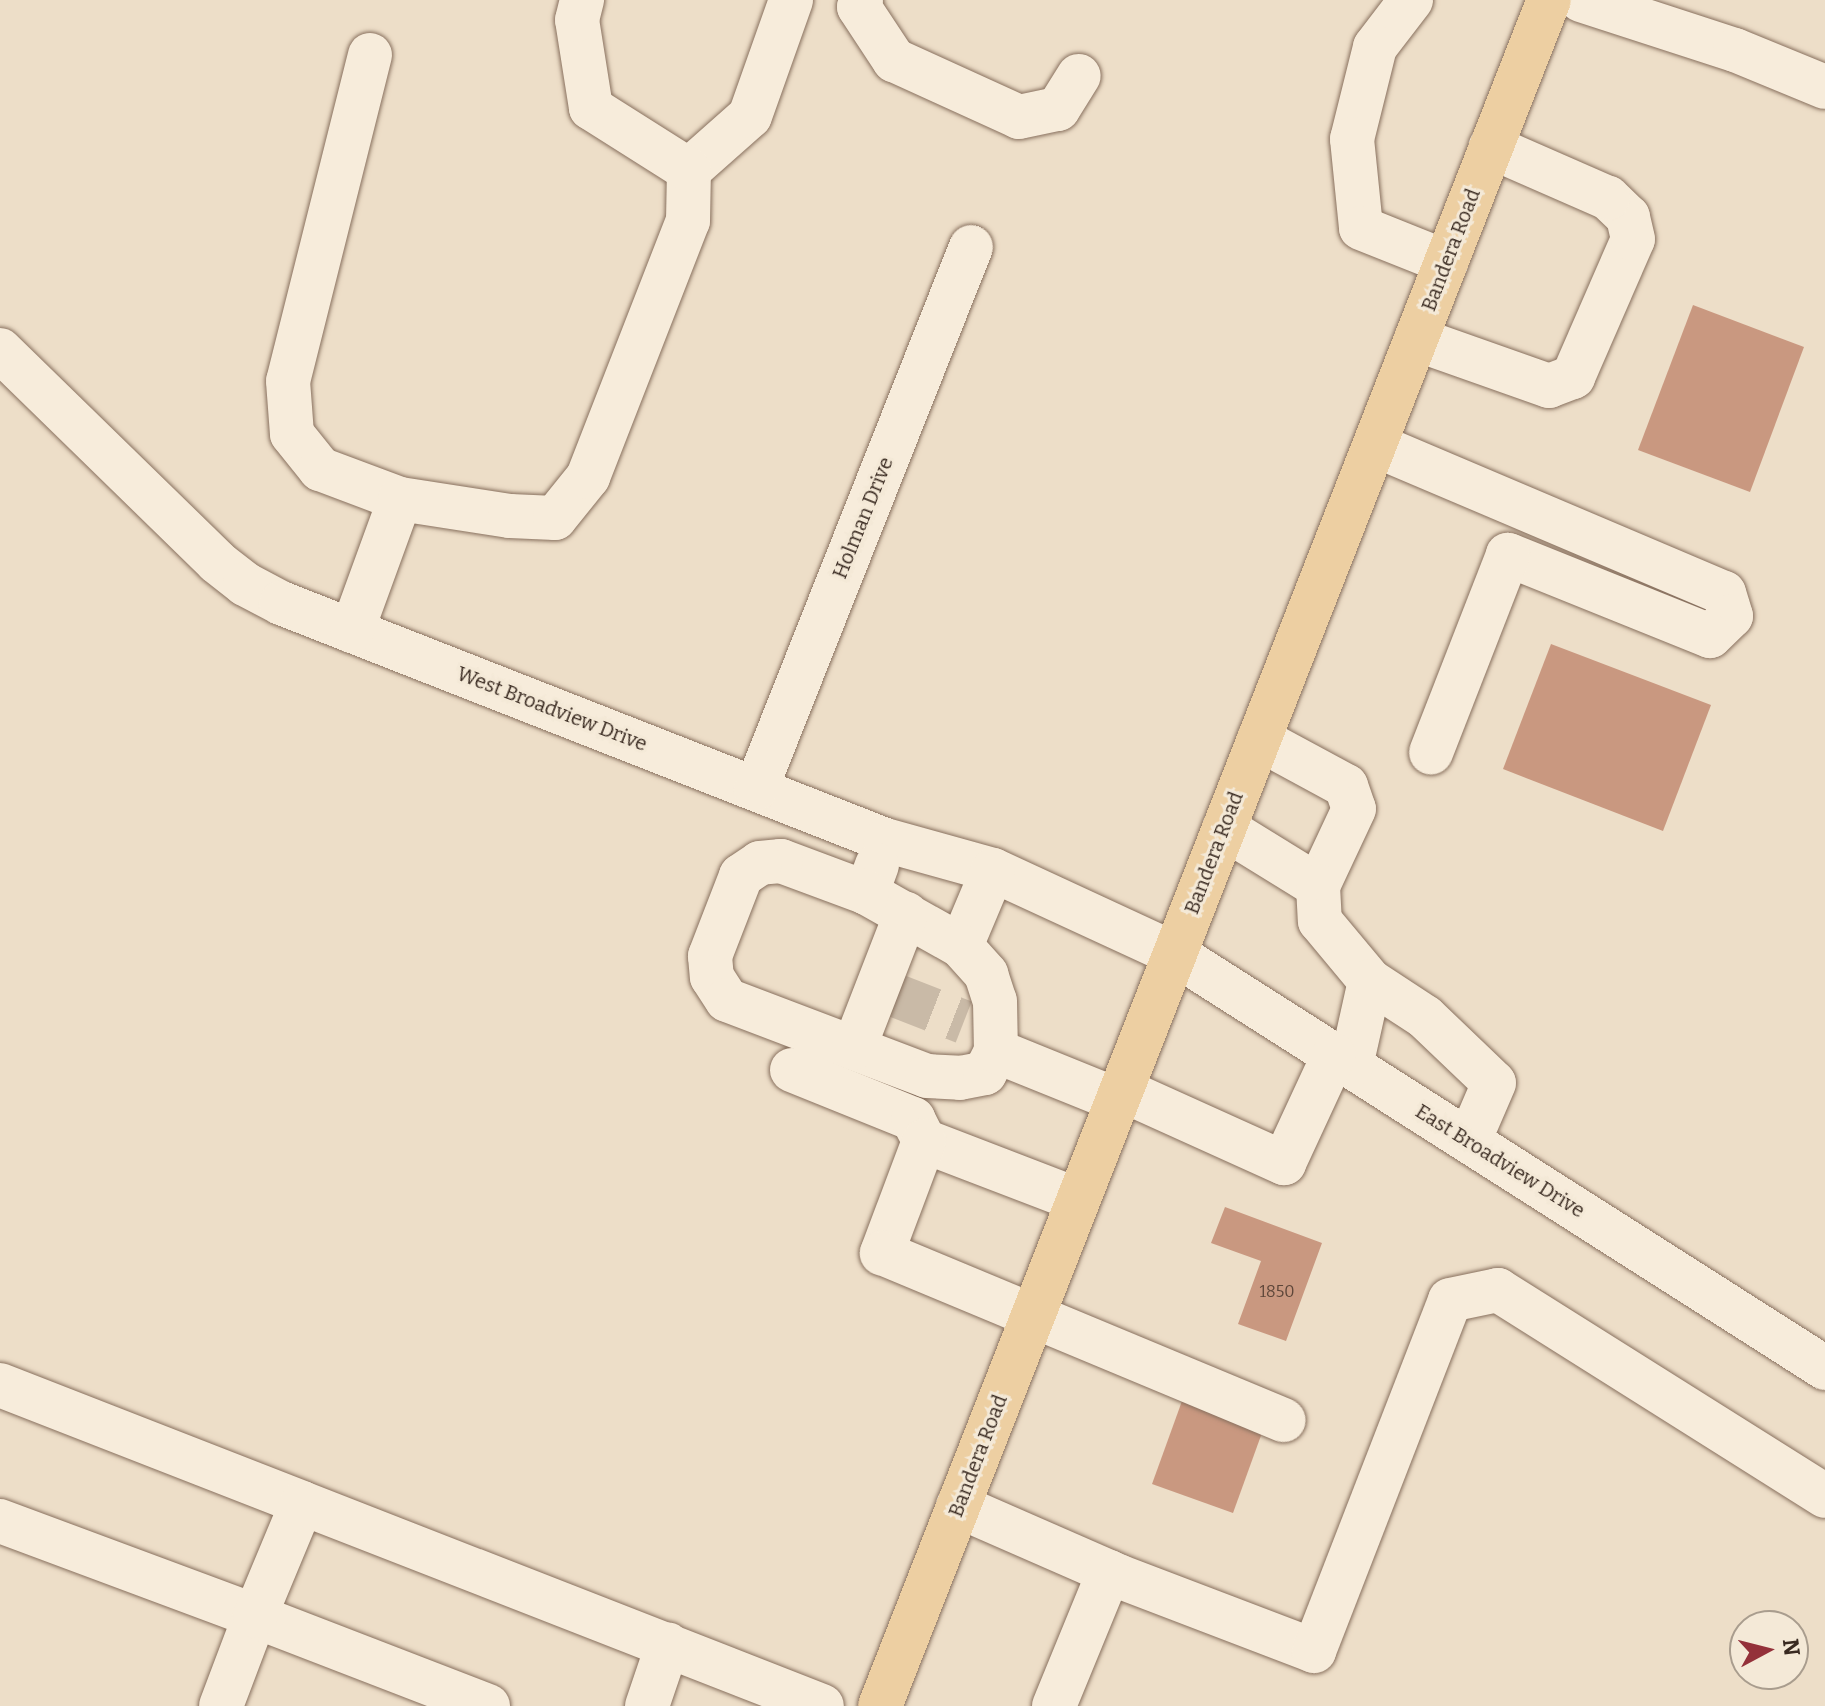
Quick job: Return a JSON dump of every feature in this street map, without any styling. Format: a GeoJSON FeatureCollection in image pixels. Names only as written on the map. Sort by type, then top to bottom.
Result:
{"type":"FeatureCollection","features":[{"type":"Feature","properties":{"kind":"main road","name":"Bandera Road"},"geometry":{"type":"LineString","coordinates":[[880,1706],[1549,0]]}},
{"type":"Feature","properties":{"kind":"street"},"geometry":{"type":"LineString","coordinates":[[582,0],[577,20],[591,108],[689,170]]}},
{"type":"Feature","properties":{"kind":"street"},"geometry":{"type":"LineString","coordinates":[[370,55],[288,381],[292,434],[320,469],[400,499],[510,516],[555,518],[588,477],[688,221],[689,170],[750,116],[791,0]]}},
{"type":"Feature","properties":{"kind":"street"},"geometry":{"type":"LineString","coordinates":[[861,0],[859,7],[894,60],[1019,117],[1058,109],[1079,76]]}},
{"type":"Feature","properties":{"kind":"street"},"geometry":{"type":"LineString","coordinates":[[1411,0],[1375,47],[1352,139],[1361,228],[1446,262]]}},
{"type":"Feature","properties":{"kind":"street"},"geometry":{"type":"LineString","coordinates":[[1581,0],[1735,50],[1825,87]]}},
{"type":"Feature","properties":{"kind":"street"},"geometry":{"type":"LineString","coordinates":[[1416,339],[1549,386],[1573,377],[1633,239],[1628,217],[1608,198],[1491,147]]}},
{"type":"Feature","properties":{"kind":"street","name":"Holman Drive"},"geometry":{"type":"LineString","coordinates":[[756,789],[971,247]]}},
{"type":"Feature","properties":{"kind":"street","name":"West Broadview Drive"},"geometry":{"type":"LineString","coordinates":[[0,350],[217,562],[245,584],[281,603],[885,840],[993,870],[1175,954]]}},
{"type":"Feature","properties":{"kind":"street"},"geometry":{"type":"LineString","coordinates":[[1375,445],[1724,593],[1731,616],[1710,636],[1508,555]]}},
{"type":"Feature","properties":{"kind":"street"},"geometry":{"type":"LineString","coordinates":[[352,631],[400,499]]}},
{"type":"Feature","properties":{"kind":"street"},"geometry":{"type":"LineString","coordinates":[[1431,753],[1527,509]]}},
{"type":"Feature","properties":{"kind":"street"},"geometry":{"type":"LineString","coordinates":[[1259,739],[1346,786],[1354,809],[1318,886],[1320,921],[1370,981],[1425,1017],[1494,1083],[1469,1141]]}},
{"type":"Feature","properties":{"kind":"street"},"geometry":{"type":"LineString","coordinates":[[1224,828],[1318,886]]}},
{"type":"Feature","properties":{"kind":"street"},"geometry":{"type":"LineString","coordinates":[[867,893],[885,840]]}},
{"type":"Feature","properties":{"kind":"street"},"geometry":{"type":"LineString","coordinates":[[781,861],[867,893],[961,946],[986,974],[995,1001],[985,1036],[985,1073],[960,1078],[927,1076],[727,1000],[712,977],[710,956],[741,876],[760,863],[781,861]]}},
{"type":"Feature","properties":{"kind":"street"},"geometry":{"type":"LineString","coordinates":[[961,946],[993,870]]}},
{"type":"Feature","properties":{"kind":"street"},"geometry":{"type":"LineString","coordinates":[[854,1048],[885,991],[906,914]]}},
{"type":"Feature","properties":{"kind":"street","name":"East Broadview Drive"},"geometry":{"type":"LineString","coordinates":[[1175,954],[1825,1368]]}},
{"type":"Feature","properties":{"kind":"street"},"geometry":{"type":"LineString","coordinates":[[985,1036],[1284,1163],[1342,1061],[1370,981]]}},
{"type":"Feature","properties":{"kind":"street"},"geometry":{"type":"LineString","coordinates":[[792,1070],[913,1119],[924,1141],[1078,1200]]}},
{"type":"Feature","properties":{"kind":"street"},"geometry":{"type":"LineString","coordinates":[[924,1141],[882,1253],[1284,1420]]}},
{"type":"Feature","properties":{"kind":"street"},"geometry":{"type":"LineString","coordinates":[[958,1506],[1109,1572],[1314,1651],[1450,1300],[1498,1290],[1825,1496]]}},
{"type":"Feature","properties":{"kind":"street"},"geometry":{"type":"LineString","coordinates":[[0,1385],[822,1706]]}},
{"type":"Feature","properties":{"kind":"street"},"geometry":{"type":"LineString","coordinates":[[221,1706],[302,1503]]}},
{"type":"Feature","properties":{"kind":"street"},"geometry":{"type":"LineString","coordinates":[[0,1521],[488,1706]]}},
{"type":"Feature","properties":{"kind":"street"},"geometry":{"type":"LineString","coordinates":[[1054,1706],[1109,1572]]}},
{"type":"Feature","properties":{"kind":"street"},"geometry":{"type":"LineString","coordinates":[[647,1706],[668,1644]]}},
{"type":"Feature","properties":{"kind":"building"},"geometry":{"type":"Polygon","coordinates":[[[1693,305],[1804,347],[1750,492],[1638,450],[1693,305]]]}},
{"type":"Feature","properties":{"kind":"building"},"geometry":{"type":"Polygon","coordinates":[[[1551,644],[1711,705],[1663,831],[1503,769],[1551,644]]]}},
{"type":"Feature","properties":{"kind":"building"},"geometry":{"type":"Polygon","coordinates":[[[1225,1207],[1322,1243],[1286,1341],[1238,1324],[1261,1261],[1211,1243],[1225,1207]]]}},
{"type":"Feature","properties":{"kind":"building"},"geometry":{"type":"Polygon","coordinates":[[[1182,1401],[1263,1430],[1233,1513],[1152,1484],[1182,1401]]]}},
{"type":"Feature","properties":{"kind":"tunnel"},"geometry":{"type":"LineString","coordinates":[[892,994],[964,1022]]}}]}
